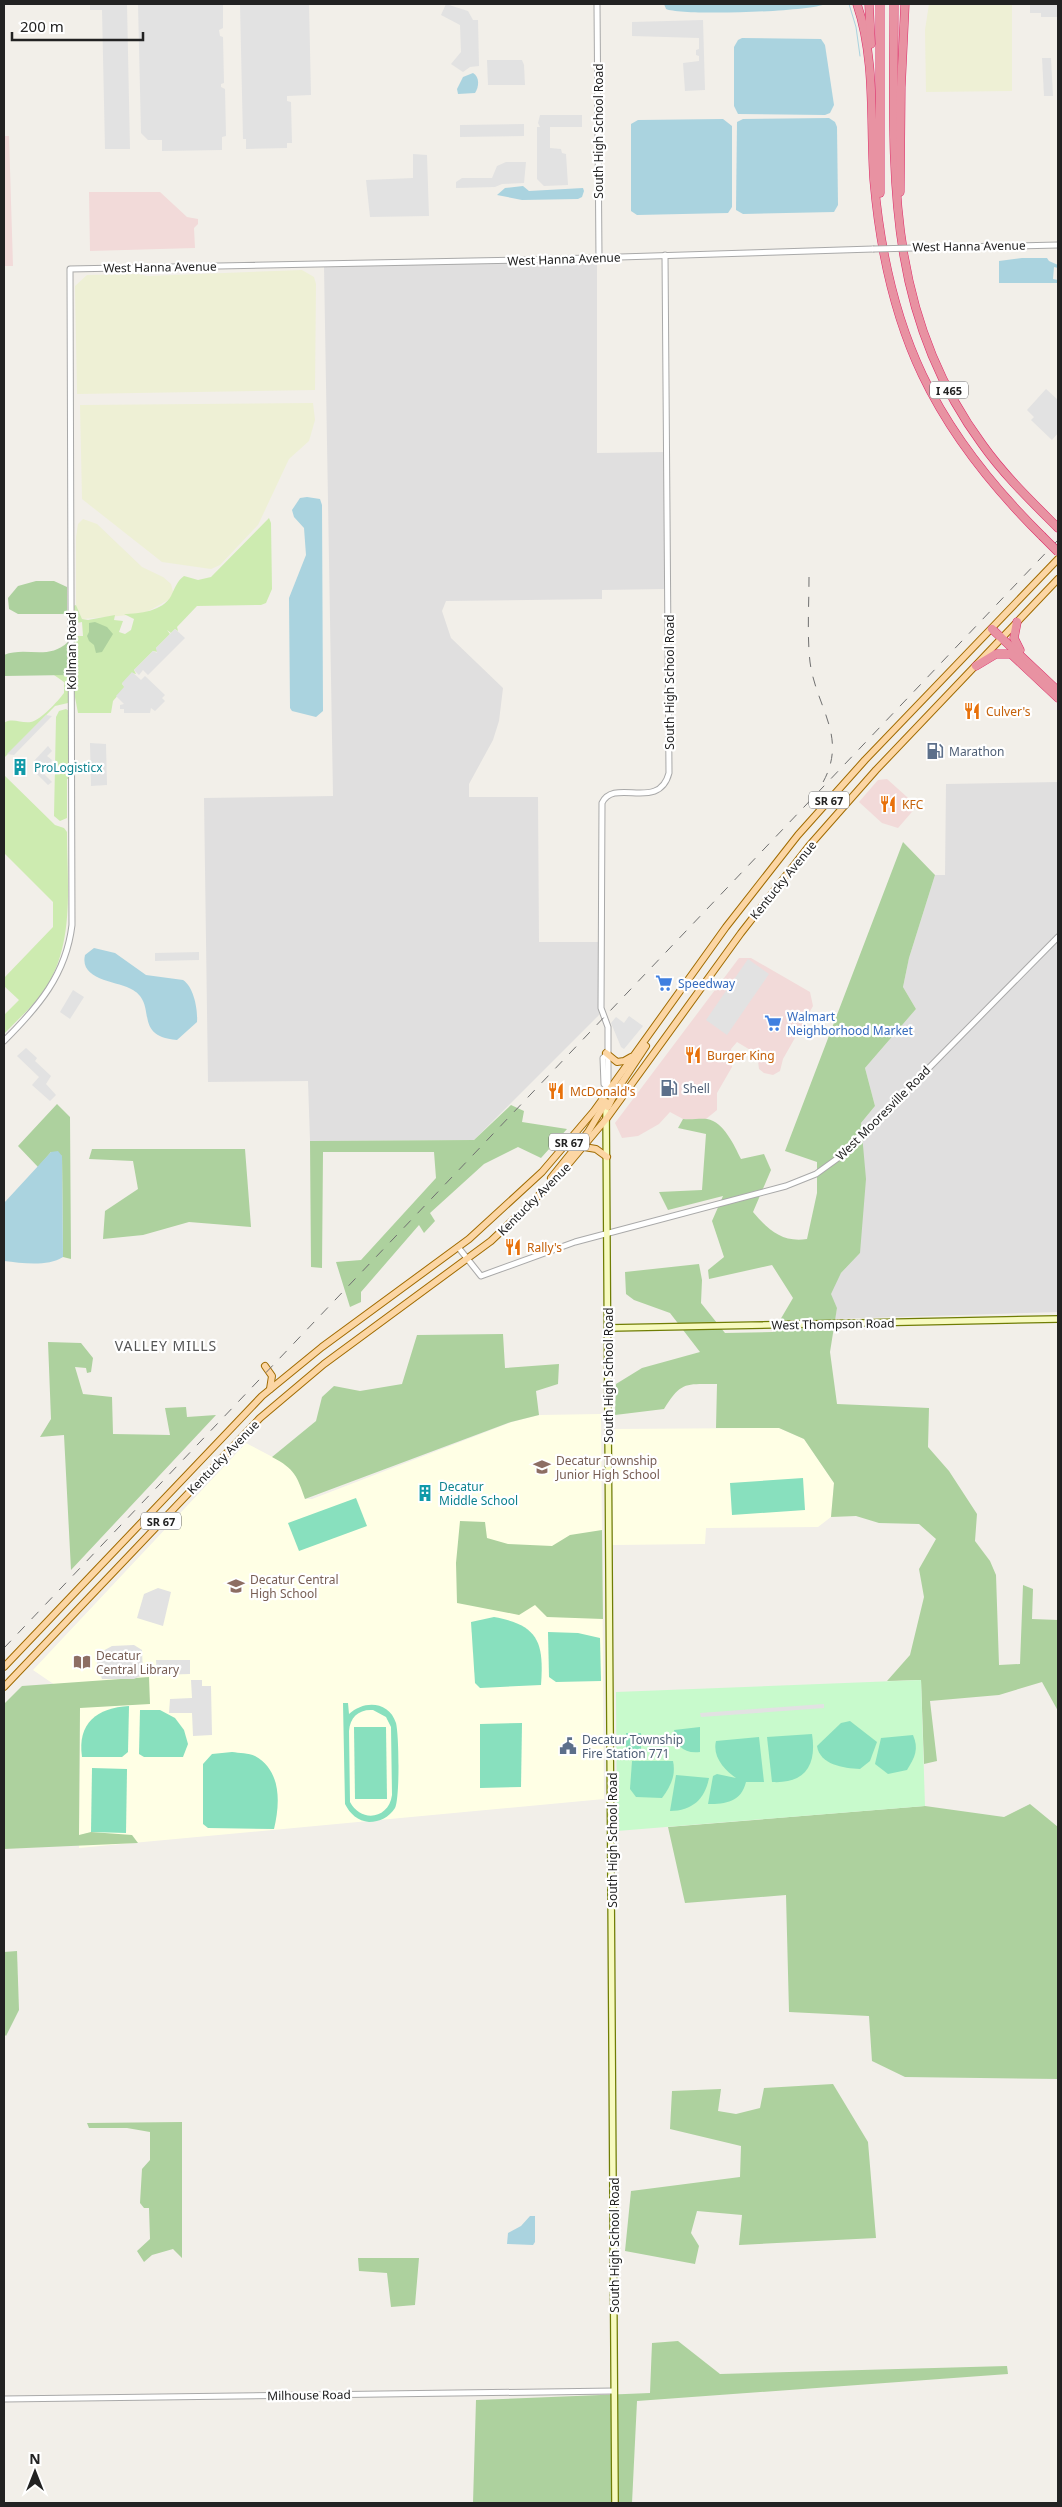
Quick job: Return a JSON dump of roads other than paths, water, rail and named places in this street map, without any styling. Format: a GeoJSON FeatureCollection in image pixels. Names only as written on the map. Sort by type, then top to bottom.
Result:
{"type":"FeatureCollection","features":[{"type":"Feature","properties":{"kind":"highway"},"geometry":{"type":"LineString","coordinates":[[857,4],[867,48],[872,114]]}},
{"type":"Feature","properties":{"kind":"highway"},"geometry":{"type":"LineString","coordinates":[[869,4],[874,181],[879,205]]}},
{"type":"Feature","properties":{"kind":"highway","name":"I 465"},"geometry":{"type":"LineString","coordinates":[[880,4],[879,205],[883,250],[893,298],[907,341],[928,387],[952,430],[977,466],[1058,552]]}},
{"type":"Feature","properties":{"kind":"highway","name":"I 465"},"geometry":{"type":"LineString","coordinates":[[894,4],[895,179],[898,229],[906,275],[920,326],[951,394],[993,459],[1056,526]]}},
{"type":"Feature","properties":{"kind":"highway"},"geometry":{"type":"LineString","coordinates":[[898,229],[901,68],[905,4]]}},
{"type":"Feature","properties":{"kind":"highway"},"geometry":{"type":"LineString","coordinates":[[1017,622],[1015,640],[1027,660]]}},
{"type":"Feature","properties":{"kind":"highway"},"geometry":{"type":"LineString","coordinates":[[992,628],[1015,656],[1058,698]]}},
{"type":"Feature","properties":{"kind":"highway"},"geometry":{"type":"LineString","coordinates":[[1001,639],[1027,660],[1058,691]]}},
{"type":"Feature","properties":{"kind":"highway","name":"SR 67"},"geometry":{"type":"LineString","coordinates":[[976,666],[999,653],[1015,656]]}},
{"type":"Feature","properties":{"kind":"main road","name":"Kentucky Avenue"},"geometry":{"type":"LineString","coordinates":[[4,1667],[222,1436],[270,1389],[329,1342],[458,1247],[508,1205],[542,1172],[606,1098],[637,1051],[726,927],[798,835],[865,760],[1058,559]]}},
{"type":"Feature","properties":{"kind":"main road","name":"Kentucky Avenue"},"geometry":{"type":"LineString","coordinates":[[4,1688],[260,1418],[324,1364],[467,1259],[498,1234],[545,1190],[584,1147],[785,876],[864,784],[1058,579]]}},
{"type":"Feature","properties":{"kind":"main road"},"geometry":{"type":"LineString","coordinates":[[607,1115],[615,1093],[648,1044],[648,1038]]}},
{"type":"Feature","properties":{"kind":"main road"},"geometry":{"type":"LineString","coordinates":[[606,1054],[614,1060],[622,1062],[637,1051]]}},
{"type":"Feature","properties":{"kind":"main road"},"geometry":{"type":"LineString","coordinates":[[545,1190],[548,1182],[594,1124],[606,1098]]}},
{"type":"Feature","properties":{"kind":"main road","name":"South High School Road"},"geometry":{"type":"LineString","coordinates":[[606,1098],[615,2503]]}},
{"type":"Feature","properties":{"kind":"main road"},"geometry":{"type":"LineString","coordinates":[[584,1147],[596,1148],[607,1157]]}},
{"type":"Feature","properties":{"kind":"main road","name":"West Thompson Road"},"geometry":{"type":"LineString","coordinates":[[608,1328],[1058,1319]]}},
{"type":"Feature","properties":{"kind":"main road"},"geometry":{"type":"LineString","coordinates":[[264,1366],[272,1376],[270,1389]]}},
{"type":"Feature","properties":{"kind":"street","name":"South High School Road"},"geometry":{"type":"LineString","coordinates":[[597,4],[599,258]]}},
{"type":"Feature","properties":{"kind":"street","name":"West Hanna Avenue"},"geometry":{"type":"LineString","coordinates":[[70,269],[599,258],[1058,245]]}},
{"type":"Feature","properties":{"kind":"street","name":"South High School Road"},"geometry":{"type":"LineString","coordinates":[[606,1098],[604,1058],[606,1054],[607,1022],[601,1008],[602,804],[606,797],[613,794],[654,792],[663,787],[669,773],[665,255]]}},
{"type":"Feature","properties":{"kind":"street","name":"Kollman Road"},"geometry":{"type":"LineString","coordinates":[[4,1041],[46,996],[58,974],[69,944],[73,916],[70,269]]}},
{"type":"Feature","properties":{"kind":"street","name":"West Mooresville Road"},"geometry":{"type":"LineString","coordinates":[[607,1233],[792,1184],[812,1176],[832,1164],[1058,937]]}},
{"type":"Feature","properties":{"kind":"street"},"geometry":{"type":"LineString","coordinates":[[458,1247],[481,1276],[564,1245],[607,1233]]}},
{"type":"Feature","properties":{"kind":"street","name":"Milhouse Road"},"geometry":{"type":"LineString","coordinates":[[4,2399],[614,2391]]}},
{"type":"Feature","properties":{"kind":"water"},"geometry":{"type":"Polygon","coordinates":[[[664,4],[825,4],[796,9],[719,13],[677,11],[666,9],[664,4]]]}},
{"type":"Feature","properties":{"kind":"water"},"geometry":{"type":"Polygon","coordinates":[[[742,38],[821,39],[825,45],[834,105],[830,113],[825,115],[738,114],[734,106],[734,47],[738,40],[742,38]]]}},
{"type":"Feature","properties":{"kind":"water"},"geometry":{"type":"Polygon","coordinates":[[[473,73],[477,77],[478,82],[475,93],[458,94],[457,89],[463,77],[473,73]]]}},
{"type":"Feature","properties":{"kind":"water"},"geometry":{"type":"Polygon","coordinates":[[[829,118],[835,122],[837,127],[838,205],[834,212],[743,214],[736,210],[737,122],[743,119],[829,118]]]}},
{"type":"Feature","properties":{"kind":"water"},"geometry":{"type":"Polygon","coordinates":[[[723,119],[732,126],[732,207],[728,213],[637,215],[631,211],[631,124],[638,120],[723,119]]]}},
{"type":"Feature","properties":{"kind":"water"},"geometry":{"type":"Polygon","coordinates":[[[523,186],[529,191],[583,188],[584,191],[582,197],[578,199],[522,200],[497,195],[505,188],[523,186]]]}},
{"type":"Feature","properties":{"kind":"water"},"geometry":{"type":"Polygon","coordinates":[[[1022,258],[1047,258],[1058,265],[1058,268],[1054,267],[1053,279],[1058,280],[1058,283],[999,283],[999,261],[1022,258]]]}},
{"type":"Feature","properties":{"kind":"water"},"geometry":{"type":"Polygon","coordinates":[[[300,498],[320,499],[322,505],[323,711],[316,717],[292,711],[290,708],[289,598],[306,555],[304,528],[294,517],[292,510],[300,498]]]}},
{"type":"Feature","properties":{"kind":"water"},"geometry":{"type":"Polygon","coordinates":[[[94,948],[115,953],[146,975],[183,980],[193,993],[197,1011],[197,1022],[177,1040],[155,1033],[150,1026],[140,996],[133,990],[101,979],[88,970],[85,964],[85,955],[94,948]]]}},
{"type":"Feature","properties":{"kind":"water"},"geometry":{"type":"Polygon","coordinates":[[[58,1151],[62,1156],[63,1257],[42,1263],[4,1261],[4,1203],[51,1152],[58,1151]]]}},
{"type":"Feature","properties":{"kind":"water"},"geometry":{"type":"Polygon","coordinates":[[[530,2216],[535,2216],[535,2242],[533,2245],[507,2244],[508,2233],[521,2226],[530,2216]]]}},
{"type":"Feature","properties":{"kind":"waterway"},"geometry":{"type":"LineString","coordinates":[[849,4],[856,27],[860,56]]}},
{"type":"Feature","properties":{"kind":"railway"},"geometry":{"type":"LineString","coordinates":[[4,1648],[1058,540]]}},
{"type":"Feature","properties":{"kind":"railway"},"geometry":{"type":"LineString","coordinates":[[809,577],[808,631],[810,662],[813,679],[832,737],[829,767],[822,784]]}},
{"type":"Feature","properties":{"kind":"place","name":"Culver's"},"geometry":{"type":"Point","coordinates":[972,711]}},
{"type":"Feature","properties":{"kind":"place","name":"Marathon"},"geometry":{"type":"Point","coordinates":[935,751]}},
{"type":"Feature","properties":{"kind":"place","name":"ProLogisticx"},"geometry":{"type":"Point","coordinates":[20,767]}},
{"type":"Feature","properties":{"kind":"place","name":"KFC"},"geometry":{"type":"Point","coordinates":[888,804]}},
{"type":"Feature","properties":{"kind":"place","name":"Speedway"},"geometry":{"type":"Point","coordinates":[664,983]}},
{"type":"Feature","properties":{"kind":"place","name":"Walmart Neighborhood Market"},"geometry":{"type":"Point","coordinates":[773,1023]}},
{"type":"Feature","properties":{"kind":"place","name":"Burger King"},"geometry":{"type":"Point","coordinates":[693,1055]}},
{"type":"Feature","properties":{"kind":"place","name":"Shell"},"geometry":{"type":"Point","coordinates":[669,1088]}},
{"type":"Feature","properties":{"kind":"place","name":"McDonald's"},"geometry":{"type":"Point","coordinates":[556,1091]}},
{"type":"Feature","properties":{"kind":"place","name":"Rally's"},"geometry":{"type":"Point","coordinates":[513,1247]}},
{"type":"Feature","properties":{"kind":"place","name":"Decatur Township Junior High School"},"geometry":{"type":"Point","coordinates":[542,1467]}},
{"type":"Feature","properties":{"kind":"place","name":"Decatur Middle School"},"geometry":{"type":"Point","coordinates":[425,1493]}},
{"type":"Feature","properties":{"kind":"place","name":"Decatur Central High School"},"geometry":{"type":"Point","coordinates":[236,1586]}},
{"type":"Feature","properties":{"kind":"place","name":"Decatur Central Library"},"geometry":{"type":"Point","coordinates":[82,1662]}},
{"type":"Feature","properties":{"kind":"place","name":"Decatur Township Fire Station 771"},"geometry":{"type":"Point","coordinates":[568,1746]}},
{"type":"Feature","properties":{"kind":"district","name":"VALLEY MILLS"},"geometry":{"type":"Point","coordinates":[166,1345]}}]}
